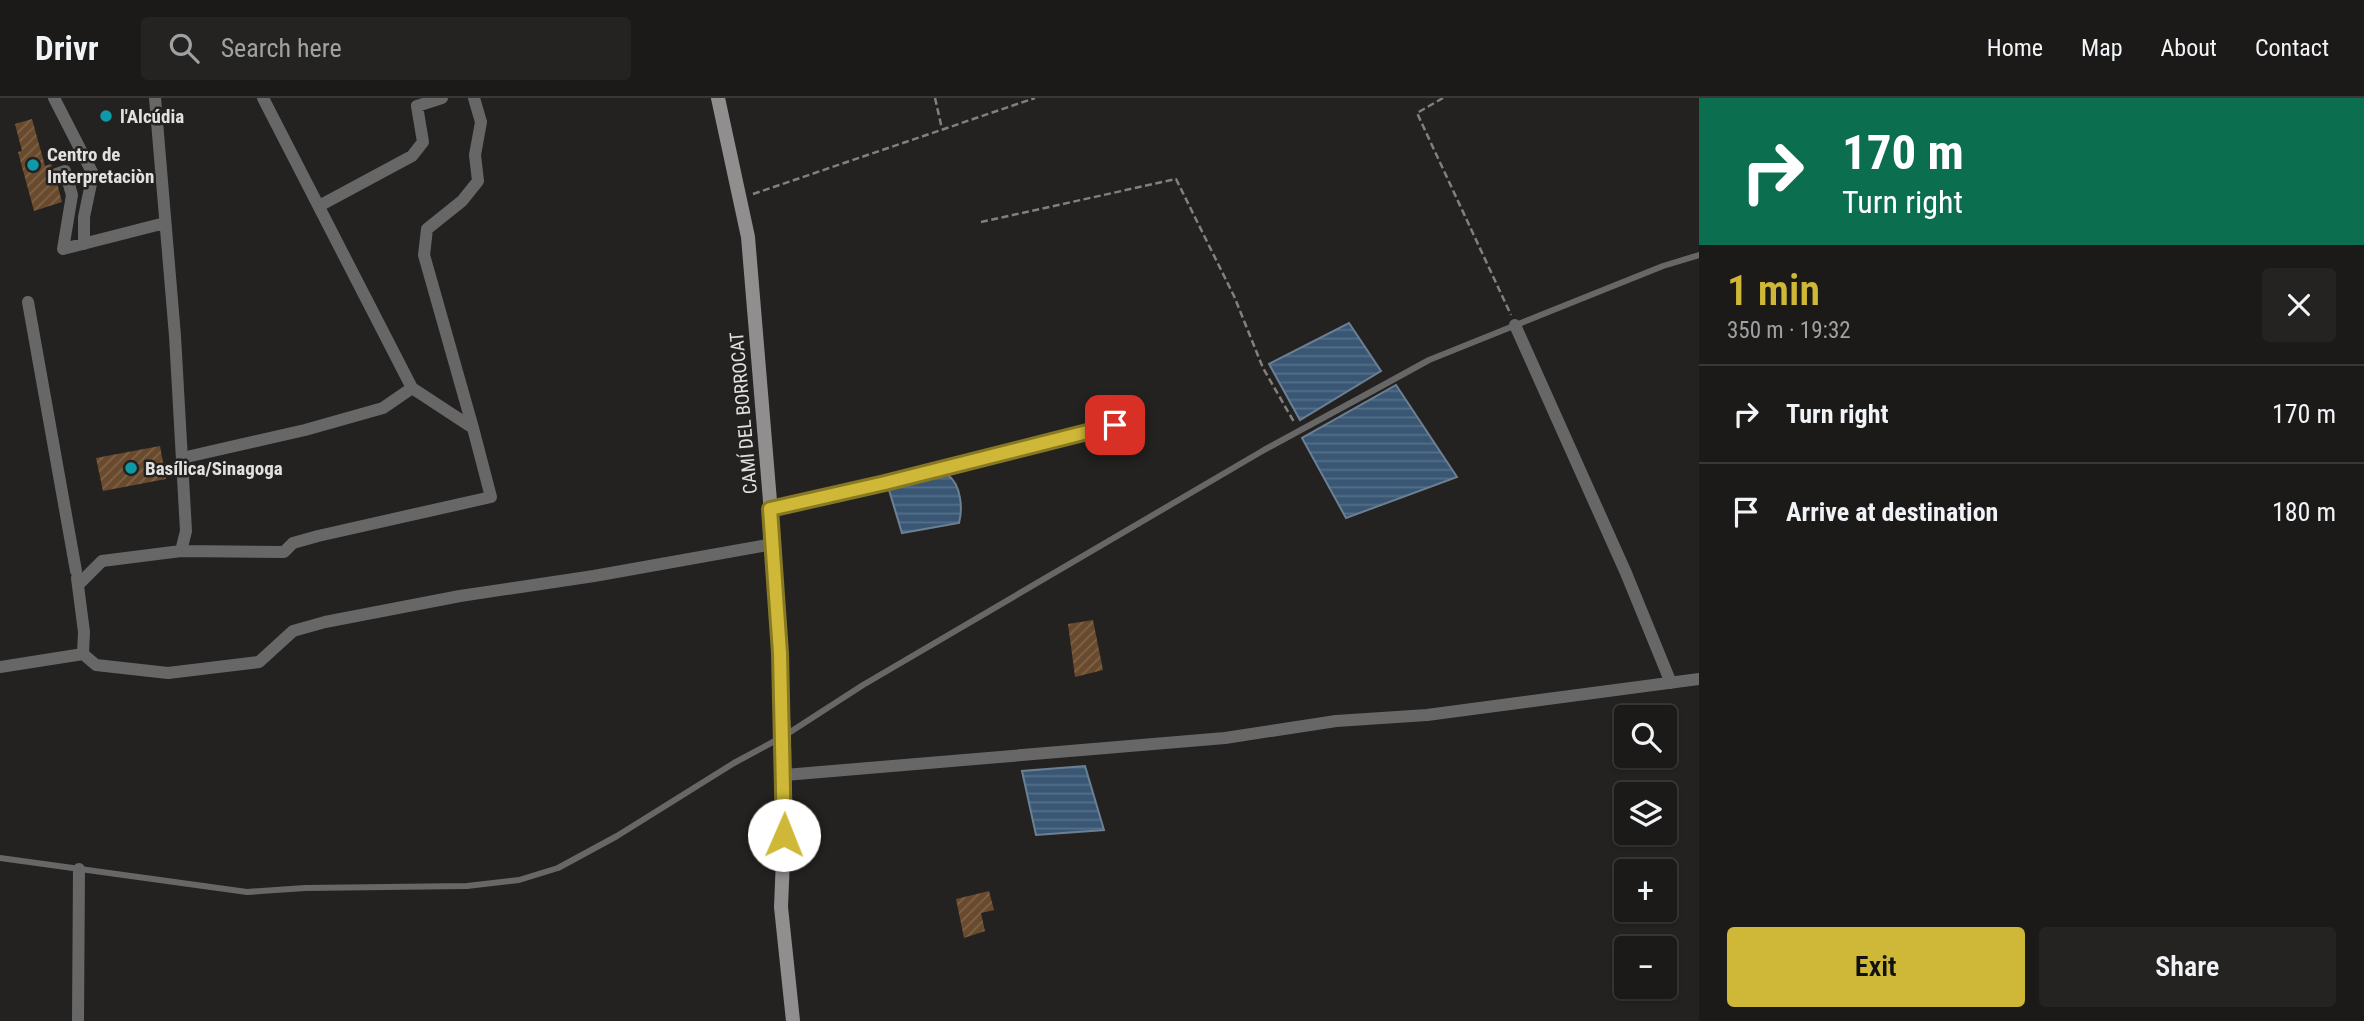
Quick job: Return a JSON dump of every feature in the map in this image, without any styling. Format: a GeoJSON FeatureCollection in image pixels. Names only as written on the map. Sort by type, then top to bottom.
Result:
{"type":"FeatureCollection","features":[{"type":"Feature","properties":{"kind":"street"},"geometry":{"type":"LineString","coordinates":[[54,98],[93,174],[84,216],[84,244]]}},
{"type":"Feature","properties":{"kind":"street"},"geometry":{"type":"LineString","coordinates":[[155,98],[175,336],[186,531],[181,551]]}},
{"type":"Feature","properties":{"kind":"street"},"geometry":{"type":"LineString","coordinates":[[263,98],[412,387],[473,428]]}},
{"type":"Feature","properties":{"kind":"street"},"geometry":{"type":"LineString","coordinates":[[319,206],[412,156],[423,142],[417,106],[442,98]]}},
{"type":"Feature","properties":{"kind":"street"},"geometry":{"type":"LineString","coordinates":[[77,577],[102,561],[181,551],[284,552],[293,543],[318,536],[491,497],[424,255],[427,229],[462,201],[478,181],[475,155],[481,122],[474,98]]}},
{"type":"Feature","properties":{"kind":"street","name":"CAMÍ DEL BORROCAT"},"geometry":{"type":"LineString","coordinates":[[718,98],[748,237],[773,544],[785,775],[781,907],[793,1021]]}},
{"type":"Feature","properties":{"kind":"street"},"geometry":{"type":"LineString","coordinates":[[54,174],[65,171],[72,195],[63,249],[165,223]]}},
{"type":"Feature","properties":{"kind":"street"},"geometry":{"type":"LineString","coordinates":[[28,302],[77,577],[84,632],[83,654]]}},
{"type":"Feature","properties":{"kind":"street"},"geometry":{"type":"LineString","coordinates":[[1515,325],[1626,573],[1671,682]]}},
{"type":"Feature","properties":{"kind":"street"},"geometry":{"type":"LineString","coordinates":[[182,458],[305,430],[383,408],[412,387]]}},
{"type":"Feature","properties":{"kind":"street"},"geometry":{"type":"LineString","coordinates":[[770,509],[1115,425]]}},
{"type":"Feature","properties":{"kind":"street"},"geometry":{"type":"LineString","coordinates":[[0,667],[83,654],[96,665],[168,673],[259,662],[293,631],[325,622],[460,596],[594,576],[773,544]]}},
{"type":"Feature","properties":{"kind":"street"},"geometry":{"type":"LineString","coordinates":[[785,775],[1225,738],[1336,721],[1427,715],[1699,679]]}},
{"type":"Feature","properties":{"kind":"street"},"geometry":{"type":"LineString","coordinates":[[78,1021],[79,869]]}},
{"type":"Feature","properties":{"kind":"lane"},"geometry":{"type":"LineString","coordinates":[[0,859],[247,892],[305,888],[467,886],[519,880],[558,869],[784,736],[863,685],[1299,431],[1429,360],[1663,266],[1699,255]]}},
{"type":"Feature","properties":{"kind":"path"},"geometry":{"type":"LineString","coordinates":[[935,98],[942,129]]}},
{"type":"Feature","properties":{"kind":"path"},"geometry":{"type":"LineString","coordinates":[[740,198],[1035,98]]}},
{"type":"Feature","properties":{"kind":"path"},"geometry":{"type":"LineString","coordinates":[[1443,98],[1417,113],[1515,325]]}},
{"type":"Feature","properties":{"kind":"path"},"geometry":{"type":"LineString","coordinates":[[981,222],[1176,179],[1234,296],[1263,368],[1299,431]]}},
{"type":"Feature","properties":{"kind":"water"},"geometry":{"type":"Polygon","coordinates":[[[1349,323],[1381,371],[1300,420],[1269,364],[1349,323]]]}},
{"type":"Feature","properties":{"kind":"water"},"geometry":{"type":"Polygon","coordinates":[[[1396,385],[1457,477],[1346,518],[1302,438],[1396,385]]]}},
{"type":"Feature","properties":{"kind":"water"},"geometry":{"type":"Polygon","coordinates":[[[948,475],[956,485],[960,497],[959,523],[902,533],[889,490],[948,475]]]}},
{"type":"Feature","properties":{"kind":"water"},"geometry":{"type":"Polygon","coordinates":[[[1085,766],[1104,830],[1036,835],[1022,771],[1085,766]]]}},
{"type":"Feature","properties":{"kind":"building","name":"Centro de Interpretaciòn"},"geometry":{"type":"Polygon","coordinates":[[[32,119],[45,166],[52,166],[47,170],[46,177],[49,182],[57,183],[62,202],[34,211],[18,152],[22,151],[15,124],[32,119]]]}},
{"type":"Feature","properties":{"kind":"building","name":"Basílica/Sinagoga"},"geometry":{"type":"Polygon","coordinates":[[[160,446],[166,479],[103,491],[96,458],[160,446]]]}},
{"type":"Feature","properties":{"kind":"building"},"geometry":{"type":"Polygon","coordinates":[[[1093,620],[1103,670],[1075,677],[1068,624],[1093,620]]]}},
{"type":"Feature","properties":{"kind":"building"},"geometry":{"type":"Polygon","coordinates":[[[989,891],[994,910],[981,913],[985,931],[964,938],[956,899],[989,891]]]}},
{"type":"Feature","properties":{"kind":"place","name":"l'Alcúdia"},"geometry":{"type":"Point","coordinates":[106,116]}},
{"type":"Feature","properties":{"kind":"place","name":"Centro de Interpretaciòn"},"geometry":{"type":"Point","coordinates":[33,165]}},
{"type":"Feature","properties":{"kind":"place","name":"Basílica/Sinagoga"},"geometry":{"type":"Point","coordinates":[131,468]}},
{"type":"Feature","properties":{"kind":"route"},"geometry":{"type":"LineString","coordinates":[[784,835],[780,653],[770,509],[1115,425]]}}]}
